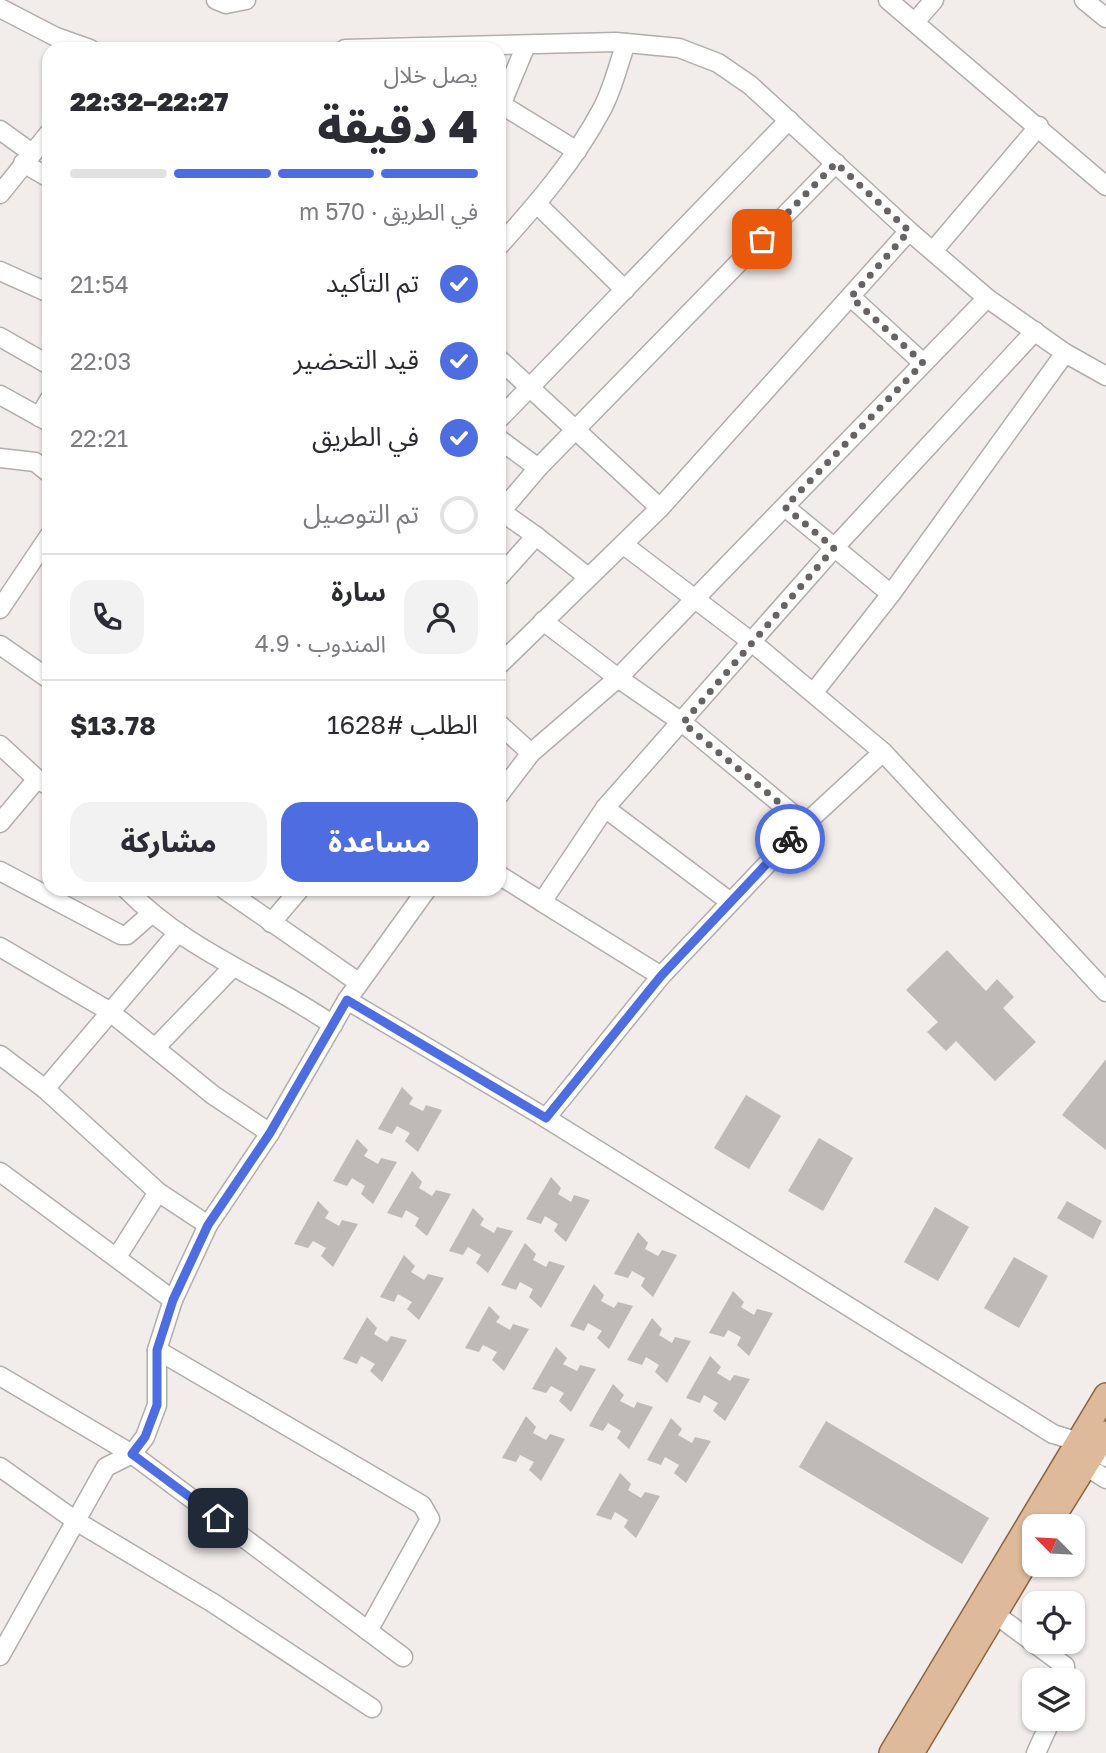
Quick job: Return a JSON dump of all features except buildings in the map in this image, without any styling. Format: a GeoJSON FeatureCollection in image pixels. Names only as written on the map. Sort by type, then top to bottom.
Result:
{"type":"FeatureCollection","features":[{"type":"Feature","properties":{"kind":"main road"},"geometry":{"type":"LineString","coordinates":[[1055,1514],[1090,1451],[1106,1395]]}},
{"type":"Feature","properties":{"kind":"main road"},"geometry":{"type":"LineString","coordinates":[[891,1753],[1090,1451]]}},
{"type":"Feature","properties":{"kind":"main road"},"geometry":{"type":"LineString","coordinates":[[912,1753],[1022,1569]]}},
{"type":"Feature","properties":{"kind":"street"},"geometry":{"type":"LineString","coordinates":[[216,0],[226,4],[246,0]]}},
{"type":"Feature","properties":{"kind":"street"},"geometry":{"type":"LineString","coordinates":[[888,0],[1104,179]]}},
{"type":"Feature","properties":{"kind":"street"},"geometry":{"type":"LineString","coordinates":[[915,22],[934,0]]}},
{"type":"Feature","properties":{"kind":"street"},"geometry":{"type":"LineString","coordinates":[[1084,0],[1106,18]]}},
{"type":"Feature","properties":{"kind":"street"},"geometry":{"type":"LineString","coordinates":[[3,16],[70,42]]}},
{"type":"Feature","properties":{"kind":"street"},"geometry":{"type":"LineString","coordinates":[[506,238],[537,204],[577,151],[603,107],[626,43]]}},
{"type":"Feature","properties":{"kind":"street"},"geometry":{"type":"LineString","coordinates":[[506,46],[626,43],[679,48],[718,63],[750,85],[909,231],[987,298],[1065,353],[1106,376]]}},
{"type":"Feature","properties":{"kind":"street"},"geometry":{"type":"LineString","coordinates":[[506,93],[526,45]]}},
{"type":"Feature","properties":{"kind":"street"},"geometry":{"type":"LineString","coordinates":[[506,110],[577,151]]}},
{"type":"Feature","properties":{"kind":"street"},"geometry":{"type":"LineString","coordinates":[[506,411],[789,120]]}},
{"type":"Feature","properties":{"kind":"street"},"geometry":{"type":"LineString","coordinates":[[933,251],[1039,126]]}},
{"type":"Feature","properties":{"kind":"street"},"geometry":{"type":"LineString","coordinates":[[0,130],[42,172]]}},
{"type":"Feature","properties":{"kind":"street"},"geometry":{"type":"LineString","coordinates":[[0,194],[42,141]]}},
{"type":"Feature","properties":{"kind":"street"},"geometry":{"type":"LineString","coordinates":[[506,506],[538,468],[836,163]]}},
{"type":"Feature","properties":{"kind":"street"},"geometry":{"type":"LineString","coordinates":[[537,204],[625,290]]}},
{"type":"Feature","properties":{"kind":"street"},"geometry":{"type":"LineString","coordinates":[[506,658],[660,508],[909,231]]}},
{"type":"Feature","properties":{"kind":"street"},"geometry":{"type":"LineString","coordinates":[[0,271],[42,287]]}},
{"type":"Feature","properties":{"kind":"street"},"geometry":{"type":"LineString","coordinates":[[851,297],[923,363]]}},
{"type":"Feature","properties":{"kind":"street"},"geometry":{"type":"LineString","coordinates":[[506,786],[531,753],[618,678],[987,298]]}},
{"type":"Feature","properties":{"kind":"street"},"geometry":{"type":"LineString","coordinates":[[542,902],[605,808],[683,723],[834,548],[1035,331]]}},
{"type":"Feature","properties":{"kind":"street"},"geometry":{"type":"LineString","coordinates":[[1,340],[42,361]]}},
{"type":"Feature","properties":{"kind":"street"},"geometry":{"type":"LineString","coordinates":[[814,692],[891,594],[1065,353]]}},
{"type":"Feature","properties":{"kind":"street"},"geometry":{"type":"LineString","coordinates":[[506,366],[660,508]]}},
{"type":"Feature","properties":{"kind":"street"},"geometry":{"type":"LineString","coordinates":[[0,395],[42,418]]}},
{"type":"Feature","properties":{"kind":"street"},"geometry":{"type":"LineString","coordinates":[[506,444],[538,468]]}},
{"type":"Feature","properties":{"kind":"street"},"geometry":{"type":"LineString","coordinates":[[0,458],[35,462],[42,468]]}},
{"type":"Feature","properties":{"kind":"street"},"geometry":{"type":"LineString","coordinates":[[785,507],[891,594]]}},
{"type":"Feature","properties":{"kind":"street"},"geometry":{"type":"LineString","coordinates":[[506,517],[588,577]]}},
{"type":"Feature","properties":{"kind":"street"},"geometry":{"type":"LineString","coordinates":[[506,569],[536,537]]}},
{"type":"Feature","properties":{"kind":"street"},"geometry":{"type":"LineString","coordinates":[[624,545],[753,643],[883,752],[1106,992]]}},
{"type":"Feature","properties":{"kind":"street"},"geometry":{"type":"LineString","coordinates":[[0,609],[42,546]]}},
{"type":"Feature","properties":{"kind":"street"},"geometry":{"type":"LineString","coordinates":[[543,621],[683,723],[805,824]]}},
{"type":"Feature","properties":{"kind":"street"},"geometry":{"type":"LineString","coordinates":[[0,645],[42,675]]}},
{"type":"Feature","properties":{"kind":"street"},"geometry":{"type":"LineString","coordinates":[[506,730],[531,753]]}},
{"type":"Feature","properties":{"kind":"street"},"geometry":{"type":"LineString","coordinates":[[0,745],[42,781]]}},
{"type":"Feature","properties":{"kind":"street"},"geometry":{"type":"LineString","coordinates":[[546,1118],[661,976],[729,901],[805,824],[883,752]]}},
{"type":"Feature","properties":{"kind":"street"},"geometry":{"type":"LineString","coordinates":[[0,822],[42,783]]}},
{"type":"Feature","properties":{"kind":"street"},"geometry":{"type":"LineString","coordinates":[[605,808],[729,901]]}},
{"type":"Feature","properties":{"kind":"street"},"geometry":{"type":"LineString","coordinates":[[0,872],[42,894]]}},
{"type":"Feature","properties":{"kind":"street"},"geometry":{"type":"LineString","coordinates":[[506,879],[661,976]]}},
{"type":"Feature","properties":{"kind":"street"},"geometry":{"type":"LineString","coordinates":[[46,896],[121,935],[127,935],[151,915]]}},
{"type":"Feature","properties":{"kind":"street"},"geometry":{"type":"LineString","coordinates":[[133,896],[176,935],[291,996],[333,1025]]}},
{"type":"Feature","properties":{"kind":"street"},"geometry":{"type":"LineString","coordinates":[[234,896],[358,982]]}},
{"type":"Feature","properties":{"kind":"street"},"geometry":{"type":"LineString","coordinates":[[271,923],[294,896]]}},
{"type":"Feature","properties":{"kind":"street"},"geometry":{"type":"LineString","coordinates":[[0,1656],[106,1467],[132,1454],[145,1437],[157,1405],[157,1350],[173,1300],[208,1225],[270,1133],[358,982],[422,896]]}},
{"type":"Feature","properties":{"kind":"street"},"geometry":{"type":"LineString","coordinates":[[45,1089],[176,935]]}},
{"type":"Feature","properties":{"kind":"street"},"geometry":{"type":"LineString","coordinates":[[0,947],[109,1011],[213,1095],[270,1133]]}},
{"type":"Feature","properties":{"kind":"street"},"geometry":{"type":"LineString","coordinates":[[155,1048],[233,967]]}},
{"type":"Feature","properties":{"kind":"street"},"geometry":{"type":"LineString","coordinates":[[347,1000],[546,1118],[1053,1434],[1090,1451],[1106,1479]]}},
{"type":"Feature","properties":{"kind":"street"},"geometry":{"type":"LineString","coordinates":[[0,1055],[45,1089],[158,1192],[208,1225]]}},
{"type":"Feature","properties":{"kind":"street"},"geometry":{"type":"LineString","coordinates":[[0,1172],[173,1300]]}},
{"type":"Feature","properties":{"kind":"street"},"geometry":{"type":"LineString","coordinates":[[117,1257],[158,1192]]}},
{"type":"Feature","properties":{"kind":"street"},"geometry":{"type":"LineString","coordinates":[[157,1350],[422,1505],[430,1519],[368,1630]]}},
{"type":"Feature","properties":{"kind":"street"},"geometry":{"type":"LineString","coordinates":[[0,1376],[132,1454],[403,1657]]}},
{"type":"Feature","properties":{"kind":"street"},"geometry":{"type":"LineString","coordinates":[[0,1467],[76,1521],[213,1603],[372,1708]]}},
{"type":"Feature","properties":{"kind":"street"},"geometry":{"type":"LineString","coordinates":[[995,1614],[1065,1668]]}},
{"type":"Feature","properties":{"kind":"street"},"geometry":{"type":"LineString","coordinates":[[1036,1753],[1046,1731]]}},
{"type":"Feature","properties":{"kind":"way so far"},"geometry":{"type":"LineString","coordinates":[[762,239],[836,163],[909,231],[851,297],[923,363],[785,507],[834,548],[683,723],[805,824],[790,839]]}},
{"type":"Feature","properties":{"kind":"route"},"geometry":{"type":"LineString","coordinates":[[218,1518],[132,1454],[145,1437],[157,1405],[157,1350],[173,1300],[208,1225],[270,1133],[347,1000],[546,1118],[661,976],[790,839]]}}]}
